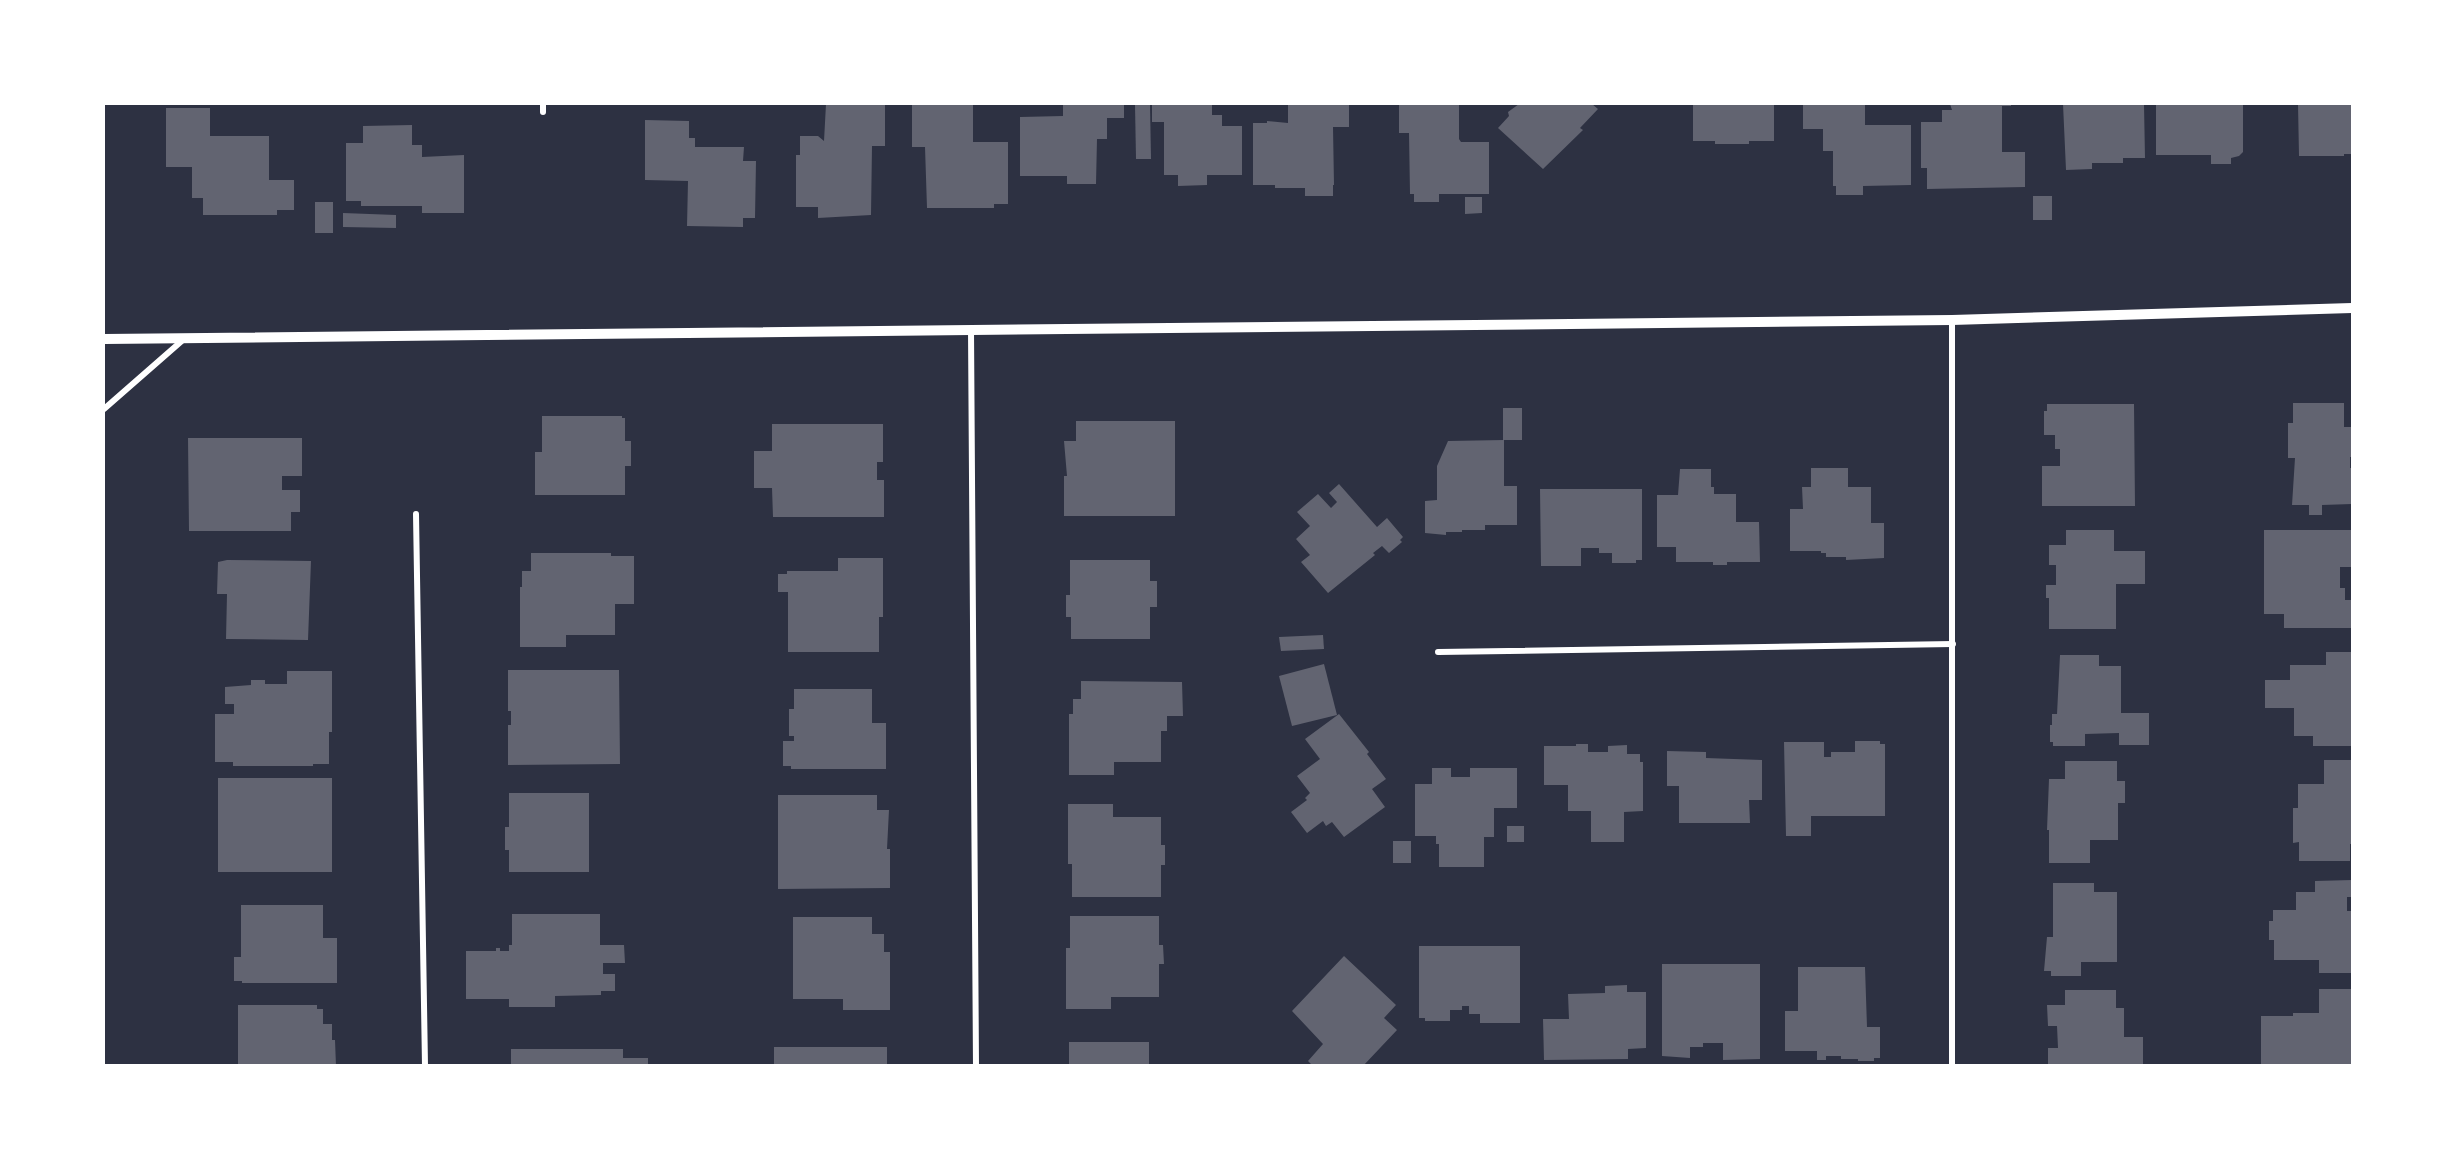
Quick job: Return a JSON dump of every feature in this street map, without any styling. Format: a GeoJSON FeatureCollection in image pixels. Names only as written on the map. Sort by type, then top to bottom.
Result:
{"type":"FeatureCollection","features":[{"type":"Feature","properties":{"kind":"street"},"geometry":{"type":"LineString","coordinates":[[543,104],[543,112]]}},
{"type":"Feature","properties":{"kind":"street"},"geometry":{"type":"LineString","coordinates":[[104,339],[1952,320],[2352,308]]}},
{"type":"Feature","properties":{"kind":"street"},"geometry":{"type":"LineString","coordinates":[[1952,320],[1952,1065]]}},
{"type":"Feature","properties":{"kind":"street"},"geometry":{"type":"LineString","coordinates":[[971,330],[976,1065]]}},
{"type":"Feature","properties":{"kind":"street"},"geometry":{"type":"LineString","coordinates":[[104,409],[184,338]]}},
{"type":"Feature","properties":{"kind":"street"},"geometry":{"type":"LineString","coordinates":[[416,514],[425,1065]]}},
{"type":"Feature","properties":{"kind":"street"},"geometry":{"type":"LineString","coordinates":[[1437,652],[1953,644]]}},
{"type":"Feature","properties":{"kind":"building"},"geometry":{"type":"Polygon","coordinates":[[[826,104],[885,104],[885,146],[872,146],[871,215],[818,218],[818,207],[796,207],[796,155],[800,155],[800,136],[818,136],[824,141],[826,104]]]}},
{"type":"Feature","properties":{"kind":"building"},"geometry":{"type":"Polygon","coordinates":[[[912,104],[973,104],[973,142],[1008,142],[1008,204],[994,204],[994,208],[927,208],[925,147],[912,147],[912,104]]]}},
{"type":"Feature","properties":{"kind":"building"},"geometry":{"type":"Polygon","coordinates":[[[1063,104],[1124,104],[1124,118],[1107,118],[1107,139],[1097,139],[1096,184],[1067,184],[1067,176],[1020,176],[1020,117],[1063,116],[1063,104]]]}},
{"type":"Feature","properties":{"kind":"building"},"geometry":{"type":"Polygon","coordinates":[[[1152,104],[1212,104],[1212,115],[1222,115],[1222,126],[1242,126],[1242,175],[1207,175],[1207,185],[1178,186],[1178,175],[1164,175],[1164,122],[1152,122],[1152,104]]]}},
{"type":"Feature","properties":{"kind":"building"},"geometry":{"type":"Polygon","coordinates":[[[1288,104],[1349,104],[1349,127],[1333,127],[1333,196],[1305,196],[1305,188],[1253,185],[1253,123],[1267,123],[1267,121],[1288,123],[1288,104]]]}},
{"type":"Feature","properties":{"kind":"building"},"geometry":{"type":"Polygon","coordinates":[[[1399,104],[1459,104],[1459,139],[1461,142],[1489,142],[1489,194],[1439,194],[1439,202],[1414,202],[1414,194],[1410,194],[1409,133],[1399,133],[1399,104]]]}},
{"type":"Feature","properties":{"kind":"building"},"geometry":{"type":"Polygon","coordinates":[[[1519,104],[1592,104],[1598,109],[1580,128],[1583,130],[1543,169],[1498,128],[1509,116],[1508,112],[1519,104]]]}},
{"type":"Feature","properties":{"kind":"building"},"geometry":{"type":"Polygon","coordinates":[[[1693,104],[1774,104],[1774,141],[1715,144],[1715,141],[1693,141],[1693,104]]]}},
{"type":"Feature","properties":{"kind":"building"},"geometry":{"type":"Polygon","coordinates":[[[1803,104],[1865,104],[1865,125],[1911,125],[1911,185],[1863,186],[1863,195],[1836,195],[1836,186],[1833,186],[1833,151],[1823,151],[1823,129],[1803,129],[1803,104]]]}},
{"type":"Feature","properties":{"kind":"building"},"geometry":{"type":"Polygon","coordinates":[[[1950,104],[2011,104],[2011,106],[2002,106],[2002,152],[2025,152],[2025,187],[1927,189],[1927,168],[1921,168],[1921,122],[1942,122],[1942,110],[1952,110],[1950,104]]]}},
{"type":"Feature","properties":{"kind":"building"},"geometry":{"type":"Polygon","coordinates":[[[2063,104],[2144,104],[2145,158],[2123,158],[2123,163],[2092,163],[2092,169],[2066,170],[2063,104]]]}},
{"type":"Feature","properties":{"kind":"building"},"geometry":{"type":"Polygon","coordinates":[[[2156,104],[2243,104],[2243,152],[2231,158],[2231,164],[2211,164],[2211,155],[2156,155],[2156,104]]]}},
{"type":"Feature","properties":{"kind":"building"},"geometry":{"type":"Polygon","coordinates":[[[2298,104],[2352,104],[2352,154],[2299,156],[2298,104]]]}},
{"type":"Feature","properties":{"kind":"building"},"geometry":{"type":"Polygon","coordinates":[[[1135,105],[1150,105],[1151,159],[1136,159],[1135,105]]]}},
{"type":"Feature","properties":{"kind":"building"},"geometry":{"type":"Polygon","coordinates":[[[166,108],[210,108],[210,136],[269,136],[269,180],[294,180],[294,210],[277,210],[277,215],[203,215],[203,198],[192,198],[192,167],[166,167],[166,108]]]}},
{"type":"Feature","properties":{"kind":"building"},"geometry":{"type":"Polygon","coordinates":[[[645,120],[689,121],[689,138],[695,138],[695,147],[744,147],[743,161],[756,161],[755,218],[743,218],[743,227],[687,226],[688,181],[645,180],[645,120]]]}},
{"type":"Feature","properties":{"kind":"building"},"geometry":{"type":"Polygon","coordinates":[[[412,125],[412,145],[422,145],[422,157],[464,155],[464,213],[422,213],[422,206],[361,206],[361,201],[346,201],[346,143],[363,143],[363,126],[412,125]]]}},
{"type":"Feature","properties":{"kind":"building"},"geometry":{"type":"Polygon","coordinates":[[[2033,196],[2052,196],[2052,220],[2033,220],[2033,196]]]}},
{"type":"Feature","properties":{"kind":"building"},"geometry":{"type":"Polygon","coordinates":[[[1465,197],[1482,197],[1482,213],[1465,214],[1465,197]]]}},
{"type":"Feature","properties":{"kind":"building"},"geometry":{"type":"Polygon","coordinates":[[[315,202],[333,202],[333,233],[315,233],[315,202]]]}},
{"type":"Feature","properties":{"kind":"building"},"geometry":{"type":"Polygon","coordinates":[[[343,213],[396,215],[396,228],[343,227],[343,213]]]}},
{"type":"Feature","properties":{"kind":"building"},"geometry":{"type":"Polygon","coordinates":[[[2293,403],[2344,403],[2344,427],[2352,427],[2350,468],[2352,468],[2352,504],[2322,505],[2322,515],[2309,515],[2309,505],[2292,505],[2295,458],[2288,458],[2288,423],[2293,423],[2293,403]]]}},
{"type":"Feature","properties":{"kind":"building"},"geometry":{"type":"Polygon","coordinates":[[[2047,404],[2134,404],[2135,506],[2042,506],[2042,466],[2060,466],[2060,449],[2055,449],[2055,435],[2044,435],[2044,411],[2047,411],[2047,404]]]}},
{"type":"Feature","properties":{"kind":"building"},"geometry":{"type":"Polygon","coordinates":[[[1503,408],[1522,408],[1522,440],[1503,440],[1503,408]]]}},
{"type":"Feature","properties":{"kind":"building"},"geometry":{"type":"Polygon","coordinates":[[[542,416],[622,416],[625,418],[625,441],[631,441],[631,466],[625,466],[625,495],[535,495],[535,452],[542,452],[542,416]]]}},
{"type":"Feature","properties":{"kind":"building"},"geometry":{"type":"Polygon","coordinates":[[[1076,421],[1175,421],[1175,516],[1064,516],[1064,476],[1067,476],[1064,441],[1076,441],[1076,421]]]}},
{"type":"Feature","properties":{"kind":"building"},"geometry":{"type":"Polygon","coordinates":[[[772,424],[883,424],[883,462],[877,462],[877,480],[884,480],[884,517],[773,517],[772,488],[754,488],[754,451],[772,451],[772,424]]]}},
{"type":"Feature","properties":{"kind":"building"},"geometry":{"type":"Polygon","coordinates":[[[188,438],[302,438],[302,476],[282,476],[282,490],[300,490],[300,512],[291,512],[291,531],[189,531],[188,438]]]}},
{"type":"Feature","properties":{"kind":"building"},"geometry":{"type":"Polygon","coordinates":[[[1504,440],[1504,486],[1517,486],[1517,525],[1485,525],[1485,530],[1446,532],[1446,535],[1425,533],[1425,501],[1437,500],[1437,466],[1448,441],[1504,440]]]}},
{"type":"Feature","properties":{"kind":"building"},"geometry":{"type":"Polygon","coordinates":[[[1811,468],[1848,468],[1848,487],[1871,487],[1871,523],[1884,523],[1884,558],[1846,560],[1846,557],[1826,557],[1826,553],[1821,553],[1821,551],[1790,551],[1790,509],[1803,509],[1802,487],[1811,487],[1811,468]]]}},
{"type":"Feature","properties":{"kind":"building"},"geometry":{"type":"Polygon","coordinates":[[[1680,469],[1711,469],[1711,487],[1714,487],[1714,494],[1736,494],[1736,522],[1759,522],[1760,562],[1727,562],[1727,565],[1713,565],[1713,562],[1676,562],[1676,547],[1657,547],[1657,495],[1678,495],[1680,469]]]}},
{"type":"Feature","properties":{"kind":"building"},"geometry":{"type":"Polygon","coordinates":[[[1339,484],[1377,527],[1387,518],[1403,537],[1400,540],[1402,542],[1389,553],[1382,546],[1373,553],[1375,555],[1328,593],[1301,562],[1310,555],[1296,539],[1310,526],[1297,512],[1318,494],[1331,508],[1337,502],[1329,493],[1339,484]]]}},
{"type":"Feature","properties":{"kind":"building"},"geometry":{"type":"Polygon","coordinates":[[[1540,489],[1642,489],[1642,560],[1636,560],[1636,563],[1612,563],[1612,553],[1599,553],[1599,548],[1581,548],[1581,566],[1541,566],[1540,489]]]}},
{"type":"Feature","properties":{"kind":"building"},"geometry":{"type":"Polygon","coordinates":[[[2066,530],[2114,530],[2114,551],[2145,551],[2145,584],[2116,584],[2116,629],[2049,629],[2049,598],[2046,598],[2046,585],[2056,585],[2056,565],[2049,565],[2049,545],[2066,545],[2066,530]]]}},
{"type":"Feature","properties":{"kind":"building"},"geometry":{"type":"Polygon","coordinates":[[[2264,530],[2352,530],[2352,567],[2340,567],[2340,588],[2345,588],[2345,600],[2352,600],[2352,628],[2284,628],[2284,614],[2264,614],[2264,530]]]}},
{"type":"Feature","properties":{"kind":"building"},"geometry":{"type":"Polygon","coordinates":[[[531,553],[611,553],[611,556],[634,556],[634,604],[615,604],[615,635],[566,635],[566,647],[520,647],[520,587],[522,587],[522,571],[531,571],[531,553]]]}},
{"type":"Feature","properties":{"kind":"building"},"geometry":{"type":"Polygon","coordinates":[[[838,558],[883,558],[883,617],[879,617],[879,652],[788,652],[788,592],[778,592],[778,574],[787,574],[787,571],[838,571],[838,558]]]}},
{"type":"Feature","properties":{"kind":"building"},"geometry":{"type":"Polygon","coordinates":[[[227,560],[311,561],[308,640],[226,639],[227,594],[217,594],[218,562],[227,560]]]}},
{"type":"Feature","properties":{"kind":"building"},"geometry":{"type":"Polygon","coordinates":[[[1070,560],[1150,560],[1150,581],[1157,581],[1157,607],[1150,607],[1150,639],[1071,639],[1071,617],[1066,617],[1066,595],[1070,595],[1070,560]]]}},
{"type":"Feature","properties":{"kind":"building"},"geometry":{"type":"Polygon","coordinates":[[[1323,635],[1324,649],[1281,651],[1279,637],[1323,635]]]}},
{"type":"Feature","properties":{"kind":"building"},"geometry":{"type":"Polygon","coordinates":[[[2326,652],[2352,652],[2352,746],[2313,746],[2313,736],[2294,736],[2294,708],[2265,708],[2265,680],[2290,680],[2290,665],[2326,665],[2326,652]]]}},
{"type":"Feature","properties":{"kind":"building"},"geometry":{"type":"Polygon","coordinates":[[[2060,655],[2099,655],[2099,666],[2121,666],[2121,713],[2149,713],[2149,745],[2119,745],[2119,733],[2085,734],[2085,746],[2053,746],[2053,742],[2050,742],[2050,725],[2052,725],[2052,714],[2057,714],[2060,655]]]}},
{"type":"Feature","properties":{"kind":"building"},"geometry":{"type":"Polygon","coordinates":[[[1324,664],[1337,715],[1292,726],[1279,676],[1324,664]]]}},
{"type":"Feature","properties":{"kind":"building"},"geometry":{"type":"Polygon","coordinates":[[[508,670],[619,670],[620,764],[508,765],[508,725],[511,725],[511,711],[508,711],[508,670]]]}},
{"type":"Feature","properties":{"kind":"building"},"geometry":{"type":"Polygon","coordinates":[[[287,671],[332,671],[332,732],[329,732],[329,764],[233,766],[233,762],[215,762],[215,714],[234,714],[234,704],[225,704],[225,687],[251,685],[251,680],[265,680],[265,684],[287,684],[287,671]]]}},
{"type":"Feature","properties":{"kind":"building"},"geometry":{"type":"Polygon","coordinates":[[[1081,681],[1182,682],[1183,716],[1167,716],[1167,731],[1161,731],[1161,762],[1114,762],[1114,775],[1069,775],[1069,714],[1073,714],[1073,699],[1081,699],[1081,681]]]}},
{"type":"Feature","properties":{"kind":"building"},"geometry":{"type":"Polygon","coordinates":[[[794,689],[872,689],[872,723],[886,723],[886,769],[791,769],[791,766],[783,766],[783,741],[794,741],[794,736],[789,736],[789,709],[794,709],[794,689]]]}},
{"type":"Feature","properties":{"kind":"building"},"geometry":{"type":"Polygon","coordinates":[[[1339,714],[1369,752],[1367,754],[1386,779],[1372,789],[1385,807],[1344,837],[1332,822],[1326,826],[1323,821],[1307,833],[1291,812],[1307,800],[1305,798],[1310,793],[1297,776],[1320,759],[1305,739],[1339,714]]]}},
{"type":"Feature","properties":{"kind":"building"},"geometry":{"type":"Polygon","coordinates":[[[1855,741],[1880,741],[1880,744],[1885,744],[1885,816],[1811,816],[1811,836],[1786,836],[1784,742],[1824,742],[1824,757],[1831,757],[1831,752],[1855,752],[1855,741]]]}},
{"type":"Feature","properties":{"kind":"building"},"geometry":{"type":"Polygon","coordinates":[[[1576,744],[1588,744],[1588,752],[1608,752],[1608,746],[1627,745],[1627,754],[1640,754],[1640,762],[1643,762],[1643,811],[1624,812],[1624,842],[1591,842],[1591,811],[1568,811],[1568,785],[1544,785],[1544,746],[1576,746],[1576,744]]]}},
{"type":"Feature","properties":{"kind":"building"},"geometry":{"type":"Polygon","coordinates":[[[1667,751],[1706,752],[1706,758],[1762,760],[1762,800],[1749,800],[1750,823],[1679,823],[1679,786],[1667,786],[1667,751]]]}},
{"type":"Feature","properties":{"kind":"building"},"geometry":{"type":"Polygon","coordinates":[[[2324,760],[2352,760],[2350,861],[2299,861],[2299,842],[2293,843],[2293,808],[2298,808],[2298,784],[2324,784],[2324,760]]]}},
{"type":"Feature","properties":{"kind":"building"},"geometry":{"type":"Polygon","coordinates":[[[2065,761],[2117,761],[2117,781],[2125,781],[2125,803],[2118,803],[2118,840],[2090,840],[2090,863],[2049,863],[2049,830],[2047,830],[2049,779],[2065,779],[2065,761]]]}},
{"type":"Feature","properties":{"kind":"building"},"geometry":{"type":"Polygon","coordinates":[[[1432,768],[1451,768],[1451,777],[1470,777],[1470,768],[1517,768],[1517,808],[1494,808],[1494,837],[1484,837],[1484,867],[1439,867],[1439,844],[1436,844],[1436,836],[1415,836],[1415,784],[1432,784],[1432,768]]]}},
{"type":"Feature","properties":{"kind":"building"},"geometry":{"type":"Polygon","coordinates":[[[218,778],[332,778],[332,872],[218,872],[218,778]]]}},
{"type":"Feature","properties":{"kind":"building"},"geometry":{"type":"Polygon","coordinates":[[[509,793],[589,793],[589,872],[509,872],[509,850],[505,850],[505,827],[509,827],[509,793]]]}},
{"type":"Feature","properties":{"kind":"building"},"geometry":{"type":"Polygon","coordinates":[[[778,795],[877,795],[877,810],[889,810],[887,849],[890,849],[890,888],[778,889],[778,795]]]}},
{"type":"Feature","properties":{"kind":"building"},"geometry":{"type":"Polygon","coordinates":[[[1068,804],[1113,804],[1113,817],[1161,817],[1161,845],[1165,845],[1165,865],[1161,865],[1161,897],[1072,897],[1072,864],[1068,864],[1068,804]]]}},
{"type":"Feature","properties":{"kind":"building"},"geometry":{"type":"Polygon","coordinates":[[[1507,826],[1524,826],[1524,842],[1507,842],[1507,826]]]}},
{"type":"Feature","properties":{"kind":"building"},"geometry":{"type":"Polygon","coordinates":[[[1393,841],[1411,841],[1411,863],[1393,863],[1393,841]]]}},
{"type":"Feature","properties":{"kind":"building"},"geometry":{"type":"Polygon","coordinates":[[[2352,880],[2352,897],[2347,897],[2347,911],[2352,911],[2352,973],[2319,973],[2319,960],[2274,960],[2274,940],[2269,940],[2269,921],[2273,921],[2273,910],[2296,910],[2296,892],[2315,892],[2315,881],[2352,880]]]}},
{"type":"Feature","properties":{"kind":"building"},"geometry":{"type":"Polygon","coordinates":[[[2053,883],[2094,883],[2094,892],[2117,892],[2117,962],[2081,962],[2081,976],[2051,976],[2051,971],[2044,971],[2047,937],[2053,937],[2053,883]]]}},
{"type":"Feature","properties":{"kind":"building"},"geometry":{"type":"Polygon","coordinates":[[[241,905],[323,905],[323,938],[337,938],[337,983],[242,983],[242,981],[234,981],[234,957],[241,957],[241,905]]]}},
{"type":"Feature","properties":{"kind":"building"},"geometry":{"type":"Polygon","coordinates":[[[512,914],[600,914],[600,945],[624,945],[625,963],[603,963],[603,974],[615,974],[615,991],[601,991],[601,995],[555,996],[555,1007],[509,1007],[509,999],[466,999],[466,951],[496,951],[496,948],[500,948],[500,951],[509,951],[509,945],[512,945],[512,914]]]}},
{"type":"Feature","properties":{"kind":"building"},"geometry":{"type":"Polygon","coordinates":[[[1070,916],[1159,916],[1159,945],[1163,945],[1164,964],[1159,964],[1159,997],[1111,997],[1111,1009],[1066,1009],[1066,948],[1070,948],[1070,916]]]}},
{"type":"Feature","properties":{"kind":"building"},"geometry":{"type":"Polygon","coordinates":[[[793,917],[872,917],[872,934],[884,934],[884,952],[890,952],[890,1010],[843,1010],[843,999],[793,999],[793,917]]]}},
{"type":"Feature","properties":{"kind":"building"},"geometry":{"type":"Polygon","coordinates":[[[1419,946],[1520,946],[1520,1023],[1480,1023],[1480,1014],[1469,1014],[1469,1006],[1462,1006],[1462,1010],[1450,1010],[1450,1021],[1425,1021],[1425,1018],[1419,1018],[1419,946]]]}},
{"type":"Feature","properties":{"kind":"building"},"geometry":{"type":"Polygon","coordinates":[[[1344,956],[1396,1005],[1384,1018],[1397,1030],[1363,1066],[1313,1066],[1308,1061],[1323,1044],[1292,1011],[1344,956]]]}},
{"type":"Feature","properties":{"kind":"building"},"geometry":{"type":"Polygon","coordinates":[[[1662,964],[1760,964],[1760,1059],[1723,1060],[1723,1043],[1703,1043],[1703,1047],[1690,1047],[1690,1058],[1662,1056],[1662,964]]]}},
{"type":"Feature","properties":{"kind":"building"},"geometry":{"type":"Polygon","coordinates":[[[1798,967],[1865,967],[1867,1027],[1880,1027],[1880,1058],[1874,1058],[1874,1061],[1858,1061],[1858,1059],[1841,1059],[1841,1056],[1826,1056],[1826,1060],[1817,1060],[1817,1051],[1785,1051],[1785,1011],[1798,1011],[1798,967]]]}},
{"type":"Feature","properties":{"kind":"building"},"geometry":{"type":"Polygon","coordinates":[[[1627,985],[1627,992],[1646,992],[1646,1048],[1628,1049],[1628,1059],[1544,1060],[1543,1019],[1569,1019],[1568,994],[1605,993],[1605,986],[1627,985]]]}},
{"type":"Feature","properties":{"kind":"building"},"geometry":{"type":"Polygon","coordinates":[[[2319,989],[2352,989],[2352,1066],[2261,1066],[2261,1016],[2319,1013],[2319,989]]]}},
{"type":"Feature","properties":{"kind":"building"},"geometry":{"type":"Polygon","coordinates":[[[2065,990],[2116,990],[2116,1008],[2124,1008],[2124,1037],[2143,1037],[2143,1066],[2048,1066],[2048,1048],[2058,1048],[2057,1026],[2048,1026],[2047,1005],[2065,1005],[2065,990]]]}},
{"type":"Feature","properties":{"kind":"building"},"geometry":{"type":"Polygon","coordinates":[[[238,1005],[317,1005],[317,1009],[323,1009],[323,1024],[332,1024],[336,1066],[238,1066],[238,1005]]]}},
{"type":"Feature","properties":{"kind":"building"},"geometry":{"type":"Polygon","coordinates":[[[1069,1042],[1149,1042],[1149,1066],[1069,1066],[1069,1042]]]}},
{"type":"Feature","properties":{"kind":"building"},"geometry":{"type":"Polygon","coordinates":[[[774,1047],[887,1047],[887,1066],[774,1066],[774,1047]]]}},
{"type":"Feature","properties":{"kind":"building"},"geometry":{"type":"Polygon","coordinates":[[[511,1049],[623,1049],[623,1058],[648,1058],[648,1066],[511,1066],[511,1049]]]}}]}
